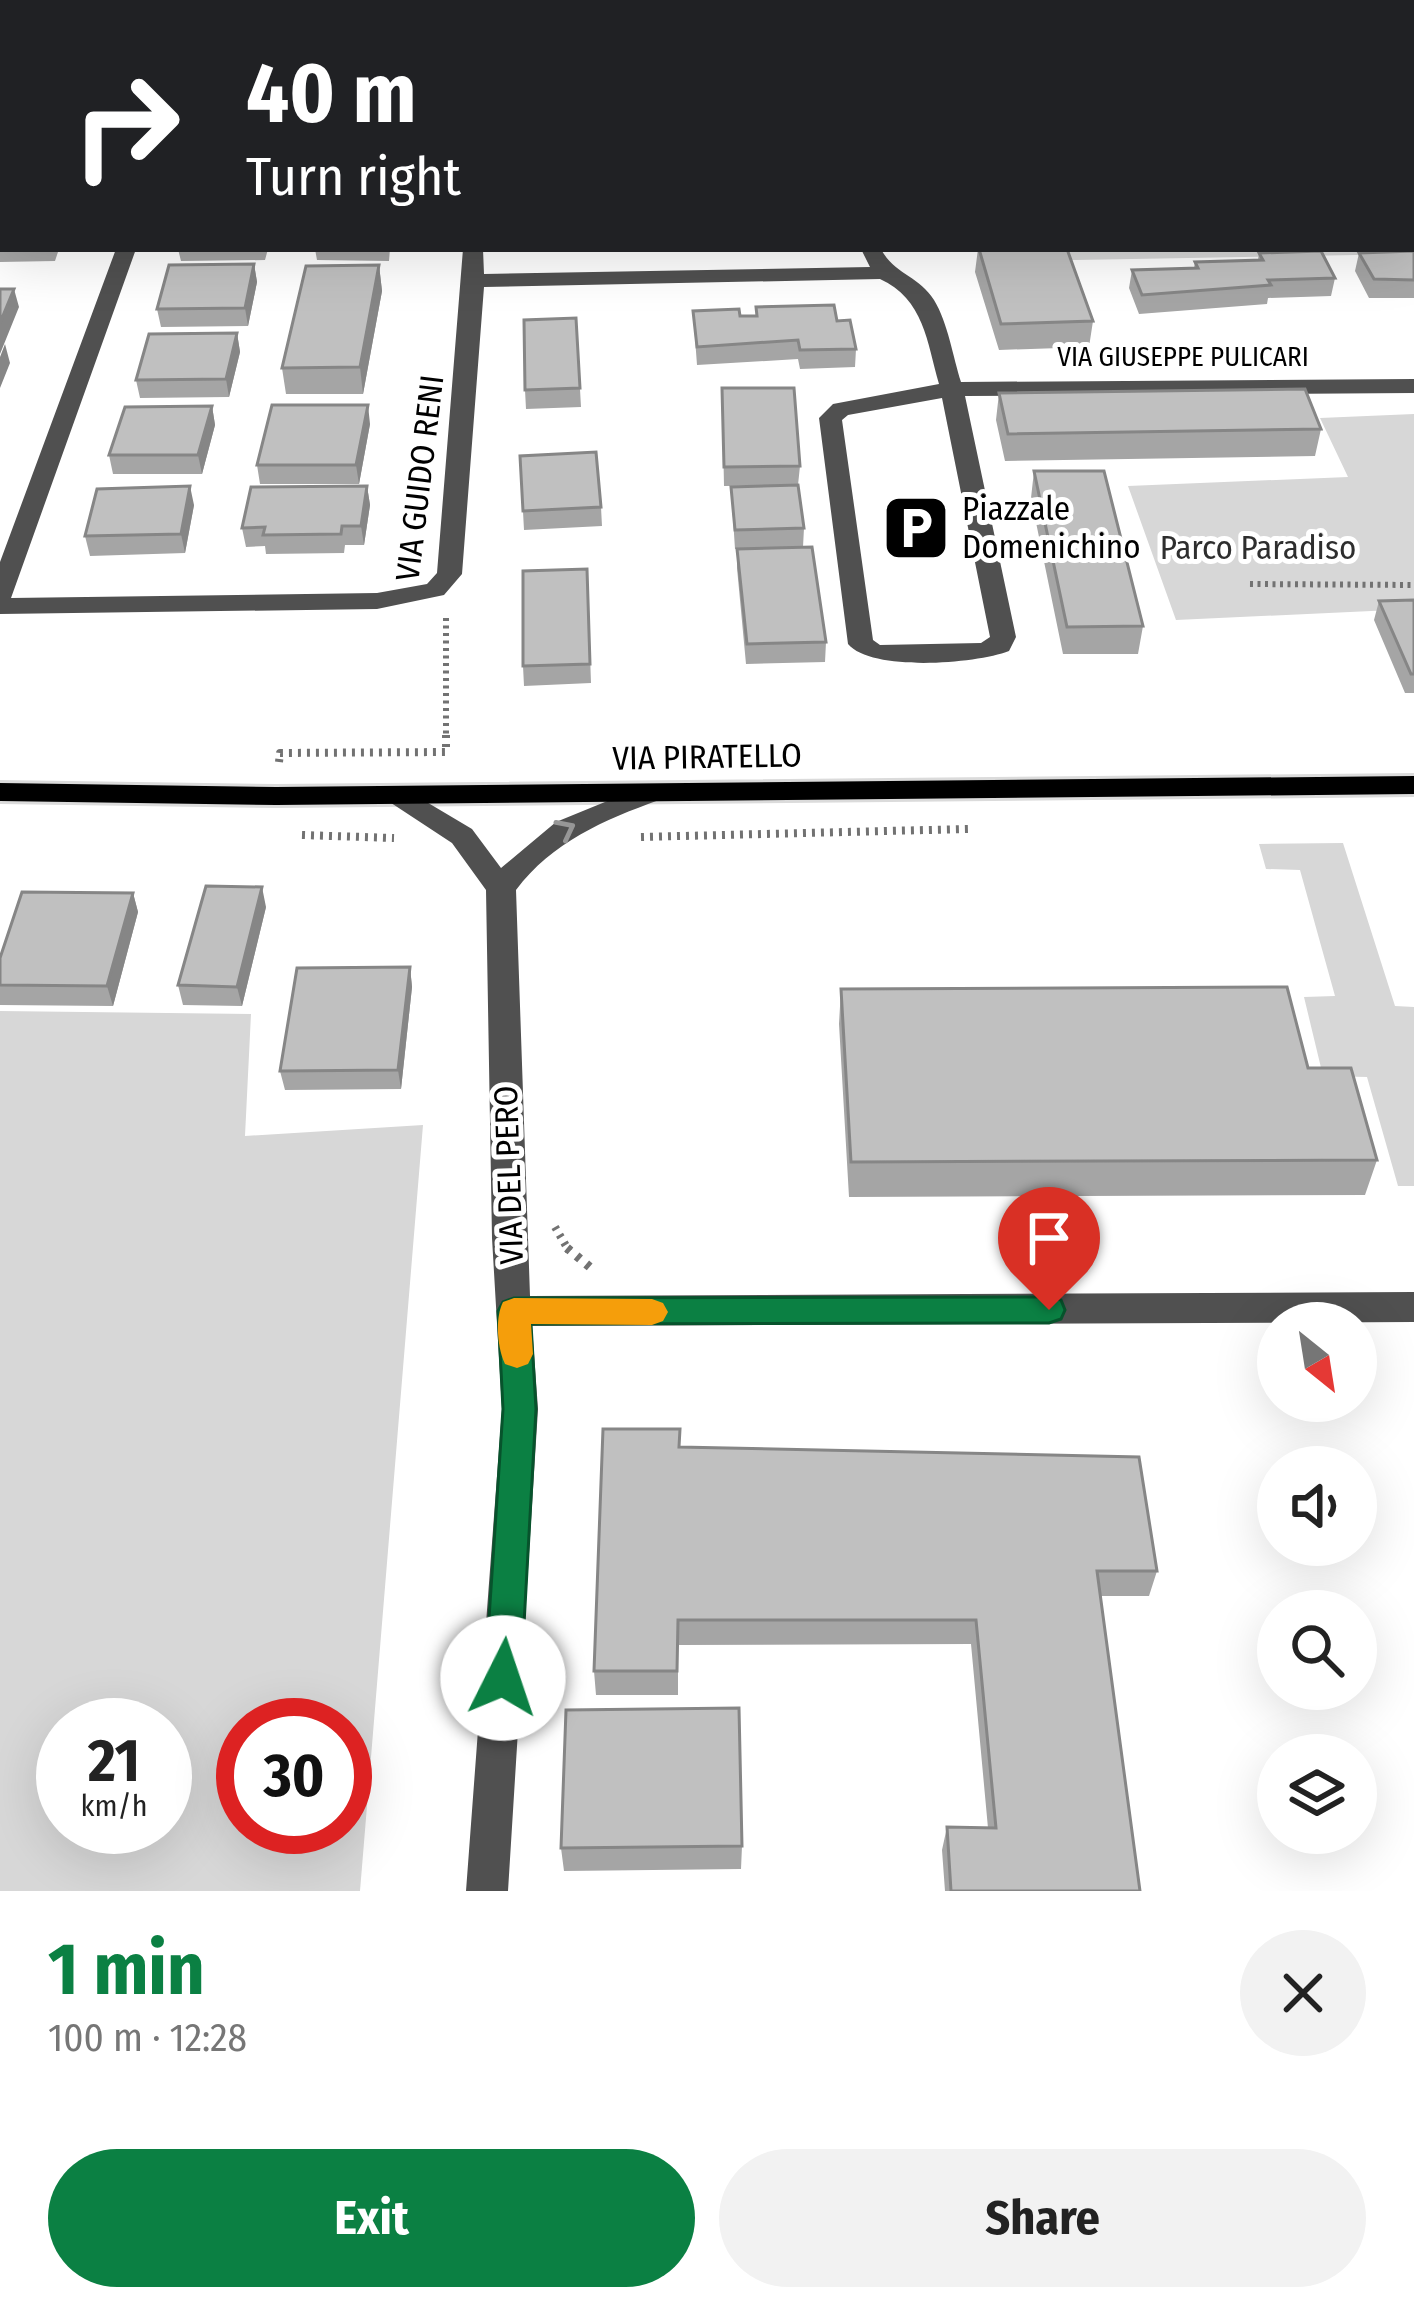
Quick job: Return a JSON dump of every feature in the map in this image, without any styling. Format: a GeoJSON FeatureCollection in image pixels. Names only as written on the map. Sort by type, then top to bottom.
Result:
{"type":"FeatureCollection","features":[{"type":"Feature","properties":{"kind":"main road","name":"VIA PIRATELLO"},"geometry":{"type":"LineString","coordinates":[[0,793],[393,796],[1414,785]]}},
{"type":"Feature","properties":{"kind":"street"},"geometry":{"type":"LineString","coordinates":[[0,596],[125,252]]}},
{"type":"Feature","properties":{"kind":"street","name":"VIA GUIDO RENI"},"geometry":{"type":"LineString","coordinates":[[434,590],[448,574],[473,252]]}},
{"type":"Feature","properties":{"kind":"street"},"geometry":{"type":"LineString","coordinates":[[872,252],[883,273]]}},
{"type":"Feature","properties":{"kind":"street"},"geometry":{"type":"LineString","coordinates":[[474,281],[883,273],[910,285],[926,304],[952,389],[1002,641],[984,651],[874,653],[861,644],[830,418],[841,409],[952,389]]}},
{"type":"Feature","properties":{"kind":"street","name":"VIA GIUSEPPE PULICARI"},"geometry":{"type":"LineString","coordinates":[[952,389],[1414,386]]}},
{"type":"Feature","properties":{"kind":"street"},"geometry":{"type":"LineString","coordinates":[[0,606],[377,601],[434,590]]}},
{"type":"Feature","properties":{"kind":"street"},"geometry":{"type":"LineString","coordinates":[[393,796],[463,836],[501,889],[520,861],[550,838],[650,793]]}},
{"type":"Feature","properties":{"kind":"street","name":"VIA DEL PERO"},"geometry":{"type":"LineString","coordinates":[[487,1891],[520,1409],[501,889]]}},
{"type":"Feature","properties":{"kind":"street"},"geometry":{"type":"LineString","coordinates":[[514,1311],[1414,1307]]}},
{"type":"Feature","properties":{"kind":"path"},"geometry":{"type":"LineString","coordinates":[[1250,584],[1414,585]]}},
{"type":"Feature","properties":{"kind":"path","name":"VIA GUIDO RENI"},"geometry":{"type":"LineString","coordinates":[[415,841],[272,835],[280,753],[446,752],[446,608],[434,590]]}},
{"type":"Feature","properties":{"kind":"path"},"geometry":{"type":"LineString","coordinates":[[617,838],[976,828]]}},
{"type":"Feature","properties":{"kind":"path"},"geometry":{"type":"LineString","coordinates":[[553,1222],[560,1240],[584,1265],[610,1275]]}},
{"type":"Feature","properties":{"kind":"green space"},"geometry":{"type":"Polygon","coordinates":[[[1015,252],[1414,254],[1019,261],[1015,252]]]}},
{"type":"Feature","properties":{"kind":"green space","name":"Parco Paradiso"},"geometry":{"type":"Polygon","coordinates":[[[1414,414],[1414,609],[1176,620],[1128,486],[1348,477],[1320,418],[1414,414]]]}},
{"type":"Feature","properties":{"kind":"green space"},"geometry":{"type":"Polygon","coordinates":[[[1343,843],[1395,1006],[1414,1007],[1414,1186],[1398,1186],[1367,1077],[1323,1076],[1304,997],[1335,996],[1300,870],[1266,869],[1259,844],[1343,843]]]}},
{"type":"Feature","properties":{"kind":"green space"},"geometry":{"type":"Polygon","coordinates":[[[0,1011],[251,1014],[245,1136],[423,1125],[372,1745],[372,1698],[216,1698],[216,1854],[363,1854],[360,1891],[0,1891],[0,1011]]]}},
{"type":"Feature","properties":{"kind":"building"},"geometry":{"type":"Polygon","coordinates":[[[980,252],[1068,252],[1093,321],[1001,324],[980,252]]]}},
{"type":"Feature","properties":{"kind":"building"},"geometry":{"type":"Polygon","coordinates":[[[1322,252],[1335,278],[1268,280],[1271,285],[1142,295],[1132,270],[1263,260],[1259,253],[1322,252]]]}},
{"type":"Feature","properties":{"kind":"building"},"geometry":{"type":"Polygon","coordinates":[[[1414,252],[1414,280],[1374,279],[1359,253],[1414,252]]]}},
{"type":"Feature","properties":{"kind":"building"},"geometry":{"type":"Polygon","coordinates":[[[254,264],[245,308],[157,309],[169,265],[254,264]]]}},
{"type":"Feature","properties":{"kind":"building"},"geometry":{"type":"Polygon","coordinates":[[[379,265],[360,367],[282,368],[306,266],[379,265]]]}},
{"type":"Feature","properties":{"kind":"building"},"geometry":{"type":"Polygon","coordinates":[[[0,289],[14,289],[0,323],[0,289]]]}},
{"type":"Feature","properties":{"kind":"building"},"geometry":{"type":"Polygon","coordinates":[[[834,305],[837,321],[850,320],[856,349],[800,350],[798,340],[697,347],[693,311],[739,309],[740,316],[757,316],[756,307],[834,305]]]}},
{"type":"Feature","properties":{"kind":"building"},"geometry":{"type":"Polygon","coordinates":[[[576,318],[580,388],[525,390],[524,320],[576,318]]]}},
{"type":"Feature","properties":{"kind":"building"},"geometry":{"type":"Polygon","coordinates":[[[237,333],[226,379],[136,380],[149,334],[237,333]]]}},
{"type":"Feature","properties":{"kind":"building"},"geometry":{"type":"Polygon","coordinates":[[[722,388],[794,388],[800,466],[724,467],[722,388]]]}},
{"type":"Feature","properties":{"kind":"building"},"geometry":{"type":"Polygon","coordinates":[[[1305,389],[1321,429],[1008,434],[999,393],[1305,389]]]}},
{"type":"Feature","properties":{"kind":"building"},"geometry":{"type":"Polygon","coordinates":[[[272,405],[368,405],[356,465],[257,465],[272,405]]]}},
{"type":"Feature","properties":{"kind":"building"},"geometry":{"type":"Polygon","coordinates":[[[212,406],[198,455],[109,455],[125,407],[212,406]]]}},
{"type":"Feature","properties":{"kind":"building"},"geometry":{"type":"Polygon","coordinates":[[[596,452],[601,507],[523,511],[520,456],[596,452]]]}},
{"type":"Feature","properties":{"kind":"building"},"geometry":{"type":"Polygon","coordinates":[[[1034,471],[1104,471],[1143,626],[1067,627],[1034,471]]]}},
{"type":"Feature","properties":{"kind":"building"},"geometry":{"type":"Polygon","coordinates":[[[798,485],[804,528],[735,530],[731,487],[798,485]]]}},
{"type":"Feature","properties":{"kind":"building"},"geometry":{"type":"Polygon","coordinates":[[[190,486],[181,534],[85,536],[97,489],[190,486]]]}},
{"type":"Feature","properties":{"kind":"building"},"geometry":{"type":"Polygon","coordinates":[[[367,486],[361,526],[342,526],[341,534],[263,535],[265,527],[242,528],[251,487],[367,486]]]}},
{"type":"Feature","properties":{"kind":"building"},"geometry":{"type":"Polygon","coordinates":[[[812,547],[826,642],[747,644],[737,549],[812,547]]]}},
{"type":"Feature","properties":{"kind":"building"},"geometry":{"type":"Polygon","coordinates":[[[587,569],[590,664],[523,666],[523,571],[587,569]]]}},
{"type":"Feature","properties":{"kind":"building"},"geometry":{"type":"Polygon","coordinates":[[[1414,600],[1414,674],[1411,674],[1379,601],[1414,600]]]}},
{"type":"Feature","properties":{"kind":"building"},"geometry":{"type":"Polygon","coordinates":[[[206,886],[262,887],[237,987],[178,985],[206,886]]]}},
{"type":"Feature","properties":{"kind":"building"},"geometry":{"type":"Polygon","coordinates":[[[22,892],[133,893],[107,986],[0,985],[0,958],[22,892]]]}},
{"type":"Feature","properties":{"kind":"building"},"geometry":{"type":"Polygon","coordinates":[[[410,967],[398,1070],[280,1071],[297,968],[410,967]]]}},
{"type":"Feature","properties":{"kind":"building"},"geometry":{"type":"Polygon","coordinates":[[[1287,987],[1308,1068],[1351,1068],[1377,1160],[851,1162],[841,989],[1287,987]]]}},
{"type":"Feature","properties":{"kind":"building"},"geometry":{"type":"Polygon","coordinates":[[[603,1429],[680,1429],[679,1447],[1139,1457],[1157,1571],[1097,1571],[1140,1891],[951,1891],[947,1827],[996,1828],[976,1620],[678,1620],[677,1671],[594,1671],[603,1429]]]}},
{"type":"Feature","properties":{"kind":"building"},"geometry":{"type":"Polygon","coordinates":[[[739,1708],[742,1846],[561,1848],[566,1710],[739,1708]]]}},
{"type":"Feature","properties":{"kind":"slow traffic"},"geometry":{"type":"LineString","coordinates":[[517,1354],[514,1311],[652,1312]]}},
{"type":"Feature","properties":{"kind":"place","name":"Piazzale Domenichino"},"geometry":{"type":"Point","coordinates":[916,528]}},
{"type":"Feature","properties":{"kind":"route"},"geometry":{"type":"LineString","coordinates":[[503,1678],[520,1409],[514,1311],[1049,1310]]}}]}
